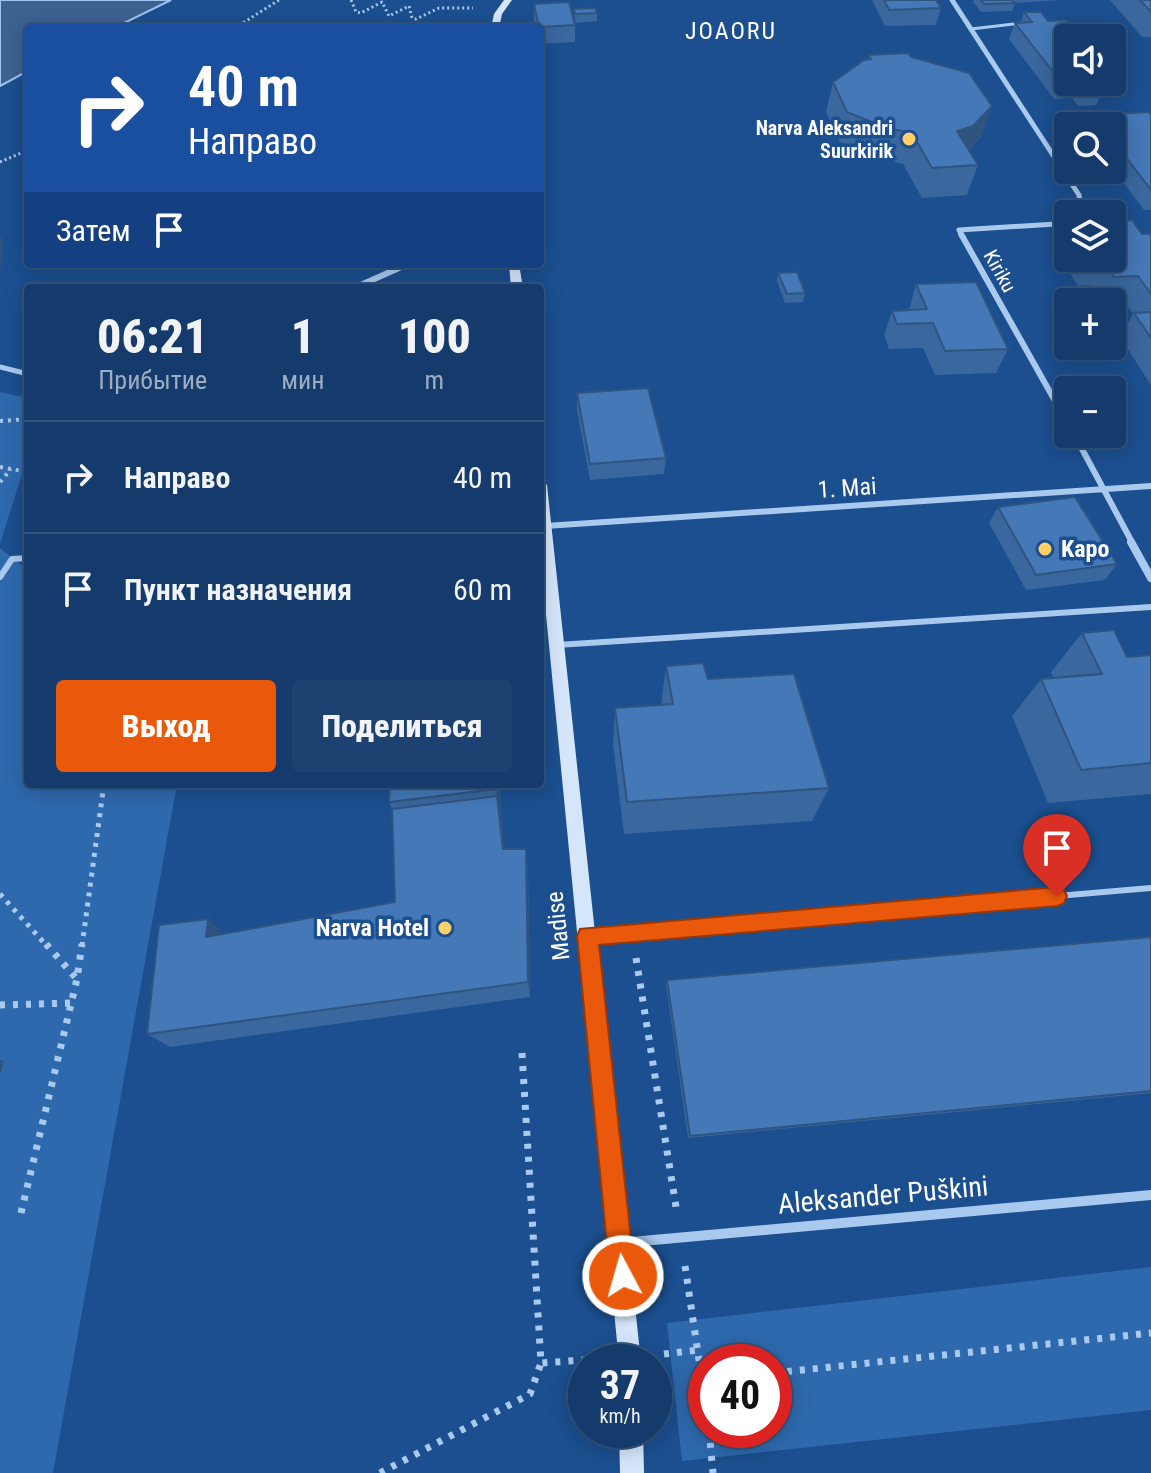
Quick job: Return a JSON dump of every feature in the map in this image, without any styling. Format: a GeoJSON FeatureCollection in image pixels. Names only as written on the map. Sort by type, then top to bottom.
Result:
{"type":"FeatureCollection","features":[{"type":"Feature","properties":{"kind":"street"},"geometry":{"type":"LineString","coordinates":[[496,24],[498,14],[508,0]]}},
{"type":"Feature","properties":{"kind":"street"},"geometry":{"type":"LineString","coordinates":[[952,0],[1080,200]]}},
{"type":"Feature","properties":{"kind":"street","name":"Kiriku"},"geometry":{"type":"LineString","coordinates":[[1054,224],[959,230],[1054,399]]}},
{"type":"Feature","properties":{"kind":"street"},"geometry":{"type":"LineString","coordinates":[[363,284],[399,268]]}},
{"type":"Feature","properties":{"kind":"street"},"geometry":{"type":"LineString","coordinates":[[1082,448],[1151,578]]}},
{"type":"Feature","properties":{"kind":"street","name":"1. Mai"},"geometry":{"type":"LineString","coordinates":[[544,526],[1151,486]]}},
{"type":"Feature","properties":{"kind":"street","name":"Madise"},"geometry":{"type":"LineString","coordinates":[[544,542],[588,936],[629,1344]]}},
{"type":"Feature","properties":{"kind":"street","name":"Aleksander Puškini"},"geometry":{"type":"LineString","coordinates":[[620,1243],[1151,1195]]}},
{"type":"Feature","properties":{"kind":"street"},"geometry":{"type":"LineString","coordinates":[[631,1448],[632,1473]]}},
{"type":"Feature","properties":{"kind":"lane"},"geometry":{"type":"LineString","coordinates":[[971,29],[1027,23]]}},
{"type":"Feature","properties":{"kind":"lane"},"geometry":{"type":"LineString","coordinates":[[0,367],[24,373]]}},
{"type":"Feature","properties":{"kind":"lane"},"geometry":{"type":"LineString","coordinates":[[0,577],[12,559],[24,558]]}},
{"type":"Feature","properties":{"kind":"lane"},"geometry":{"type":"LineString","coordinates":[[557,645],[1151,607]]}},
{"type":"Feature","properties":{"kind":"lane"},"geometry":{"type":"LineString","coordinates":[[588,936],[1151,888]]}},
{"type":"Feature","properties":{"kind":"path"},"geometry":{"type":"LineString","coordinates":[[241,24],[279,0]]}},
{"type":"Feature","properties":{"kind":"path"},"geometry":{"type":"LineString","coordinates":[[351,0],[356,12],[361,13],[382,2],[389,16],[409,6],[412,18],[416,19],[439,8],[474,8]]}},
{"type":"Feature","properties":{"kind":"path"},"geometry":{"type":"LineString","coordinates":[[0,162],[24,152]]}},
{"type":"Feature","properties":{"kind":"path"},"geometry":{"type":"LineString","coordinates":[[0,421],[24,419]]}},
{"type":"Feature","properties":{"kind":"path"},"geometry":{"type":"LineString","coordinates":[[0,467],[22,471]]}},
{"type":"Feature","properties":{"kind":"path"},"geometry":{"type":"LineString","coordinates":[[0,482],[11,469]]}},
{"type":"Feature","properties":{"kind":"path"},"geometry":{"type":"LineString","coordinates":[[21,1213],[77,979],[103,788]]}},
{"type":"Feature","properties":{"kind":"path"},"geometry":{"type":"LineString","coordinates":[[0,894],[77,979]]}},
{"type":"Feature","properties":{"kind":"path"},"geometry":{"type":"LineString","coordinates":[[632,932],[697,1344]]}},
{"type":"Feature","properties":{"kind":"path"},"geometry":{"type":"LineString","coordinates":[[0,1005],[71,1003]]}},
{"type":"Feature","properties":{"kind":"path"},"geometry":{"type":"LineString","coordinates":[[380,1473],[530,1394],[541,1363],[522,1053]]}},
{"type":"Feature","properties":{"kind":"path"},"geometry":{"type":"LineString","coordinates":[[792,1371],[1151,1333]]}},
{"type":"Feature","properties":{"kind":"path"},"geometry":{"type":"LineString","coordinates":[[541,1363],[568,1362]]}},
{"type":"Feature","properties":{"kind":"path"},"geometry":{"type":"LineString","coordinates":[[711,1448],[713,1473]]}},
{"type":"Feature","properties":{"kind":"shaded area"},"geometry":{"type":"Polygon","coordinates":[[[0,0],[171,0],[122,24],[24,24],[24,73],[0,86],[0,0]]]}},
{"type":"Feature","properties":{"kind":"shaded area"},"geometry":{"type":"Polygon","coordinates":[[[0,392],[24,397],[24,468],[0,544],[0,392]]]}},
{"type":"Feature","properties":{"kind":"shaded area"},"geometry":{"type":"Polygon","coordinates":[[[0,548],[24,567],[24,788],[176,788],[53,1473],[0,1473],[0,548]]]}},
{"type":"Feature","properties":{"kind":"shaded area"},"geometry":{"type":"Polygon","coordinates":[[[1151,1267],[1151,1410],[682,1461],[672,1344],[669,1344],[667,1323],[1151,1267]]]}},
{"type":"Feature","properties":{"kind":"building"},"geometry":{"type":"Polygon","coordinates":[[[884,0],[936,0],[941,8],[889,10],[884,0]]]}},
{"type":"Feature","properties":{"kind":"building"},"geometry":{"type":"Polygon","coordinates":[[[981,0],[1012,0],[1015,3],[984,4],[981,0]]]}},
{"type":"Feature","properties":{"kind":"building"},"geometry":{"type":"Polygon","coordinates":[[[1140,0],[1151,0],[1151,12],[1140,0]]]}},
{"type":"Feature","properties":{"kind":"building"},"geometry":{"type":"Polygon","coordinates":[[[569,2],[575,25],[544,27],[544,24],[538,24],[534,4],[569,2]]]}},
{"type":"Feature","properties":{"kind":"building"},"geometry":{"type":"Polygon","coordinates":[[[595,8],[597,13],[575,14],[574,9],[595,8]]]}},
{"type":"Feature","properties":{"kind":"building"},"geometry":{"type":"Polygon","coordinates":[[[1024,12],[1041,12],[1048,21],[1066,20],[1069,24],[1054,24],[1054,73],[1015,23],[1032,22],[1024,12]]]}},
{"type":"Feature","properties":{"kind":"building"},"geometry":{"type":"Polygon","coordinates":[[[908,53],[911,57],[969,73],[992,106],[973,126],[957,131],[978,165],[932,168],[912,133],[887,128],[847,112],[833,82],[864,60],[871,59],[869,55],[908,53]]]}},
{"type":"Feature","properties":{"kind":"building"},"geometry":{"type":"Polygon","coordinates":[[[1149,112],[1151,115],[1151,190],[1126,157],[1126,113],[1149,112]]]}},
{"type":"Feature","properties":{"kind":"building"},"geometry":{"type":"Polygon","coordinates":[[[1126,220],[1132,220],[1142,234],[1151,234],[1151,294],[1138,276],[1114,277],[1110,272],[1126,272],[1126,220]]]}},
{"type":"Feature","properties":{"kind":"building"},"geometry":{"type":"Polygon","coordinates":[[[797,272],[805,293],[787,294],[778,273],[797,272]]]}},
{"type":"Feature","properties":{"kind":"building"},"geometry":{"type":"Polygon","coordinates":[[[976,282],[1008,349],[945,351],[933,323],[897,324],[892,311],[927,309],[916,284],[976,282]]]}},
{"type":"Feature","properties":{"kind":"building"},"geometry":{"type":"Polygon","coordinates":[[[1151,312],[1151,338],[1134,313],[1151,312]]]}},
{"type":"Feature","properties":{"kind":"building"},"geometry":{"type":"Polygon","coordinates":[[[648,388],[666,458],[590,464],[577,393],[648,388]]]}},
{"type":"Feature","properties":{"kind":"building"},"geometry":{"type":"Polygon","coordinates":[[[1075,497],[1117,564],[1036,575],[998,507],[1075,497]]]}},
{"type":"Feature","properties":{"kind":"building"},"geometry":{"type":"Polygon","coordinates":[[[1114,630],[1127,657],[1151,655],[1151,763],[1081,770],[1041,679],[1102,674],[1082,633],[1114,630]]]}},
{"type":"Feature","properties":{"kind":"building"},"geometry":{"type":"Polygon","coordinates":[[[703,663],[708,679],[794,674],[829,788],[627,802],[615,708],[673,704],[666,666],[703,663]]]}},
{"type":"Feature","properties":{"kind":"building"},"geometry":{"type":"Polygon","coordinates":[[[390,788],[496,788],[496,789],[389,802],[390,788]]]}},
{"type":"Feature","properties":{"kind":"building","name":"Narva Hotel"},"geometry":{"type":"Polygon","coordinates":[[[497,796],[503,849],[526,849],[528,982],[147,1034],[159,925],[208,919],[206,937],[395,902],[392,809],[497,796]]]}},
{"type":"Feature","properties":{"kind":"building"},"geometry":{"type":"Polygon","coordinates":[[[1151,937],[1151,1091],[690,1136],[667,980],[1151,937]]]}},
{"type":"Feature","properties":{"kind":"place","name":"Narva Aleksandri Suurkirik"},"geometry":{"type":"Point","coordinates":[909,139]}},
{"type":"Feature","properties":{"kind":"place","name":"Kapo"},"geometry":{"type":"Point","coordinates":[1045,549]}},
{"type":"Feature","properties":{"kind":"place","name":"Narva Hotel"},"geometry":{"type":"Point","coordinates":[445,928]}},
{"type":"Feature","properties":{"kind":"district","name":"JOAORU"},"geometry":{"type":"Point","coordinates":[731,31]}},
{"type":"Feature","properties":{"kind":"route"},"geometry":{"type":"LineString","coordinates":[[623,1276],[588,936],[1057,896]]}}]}
